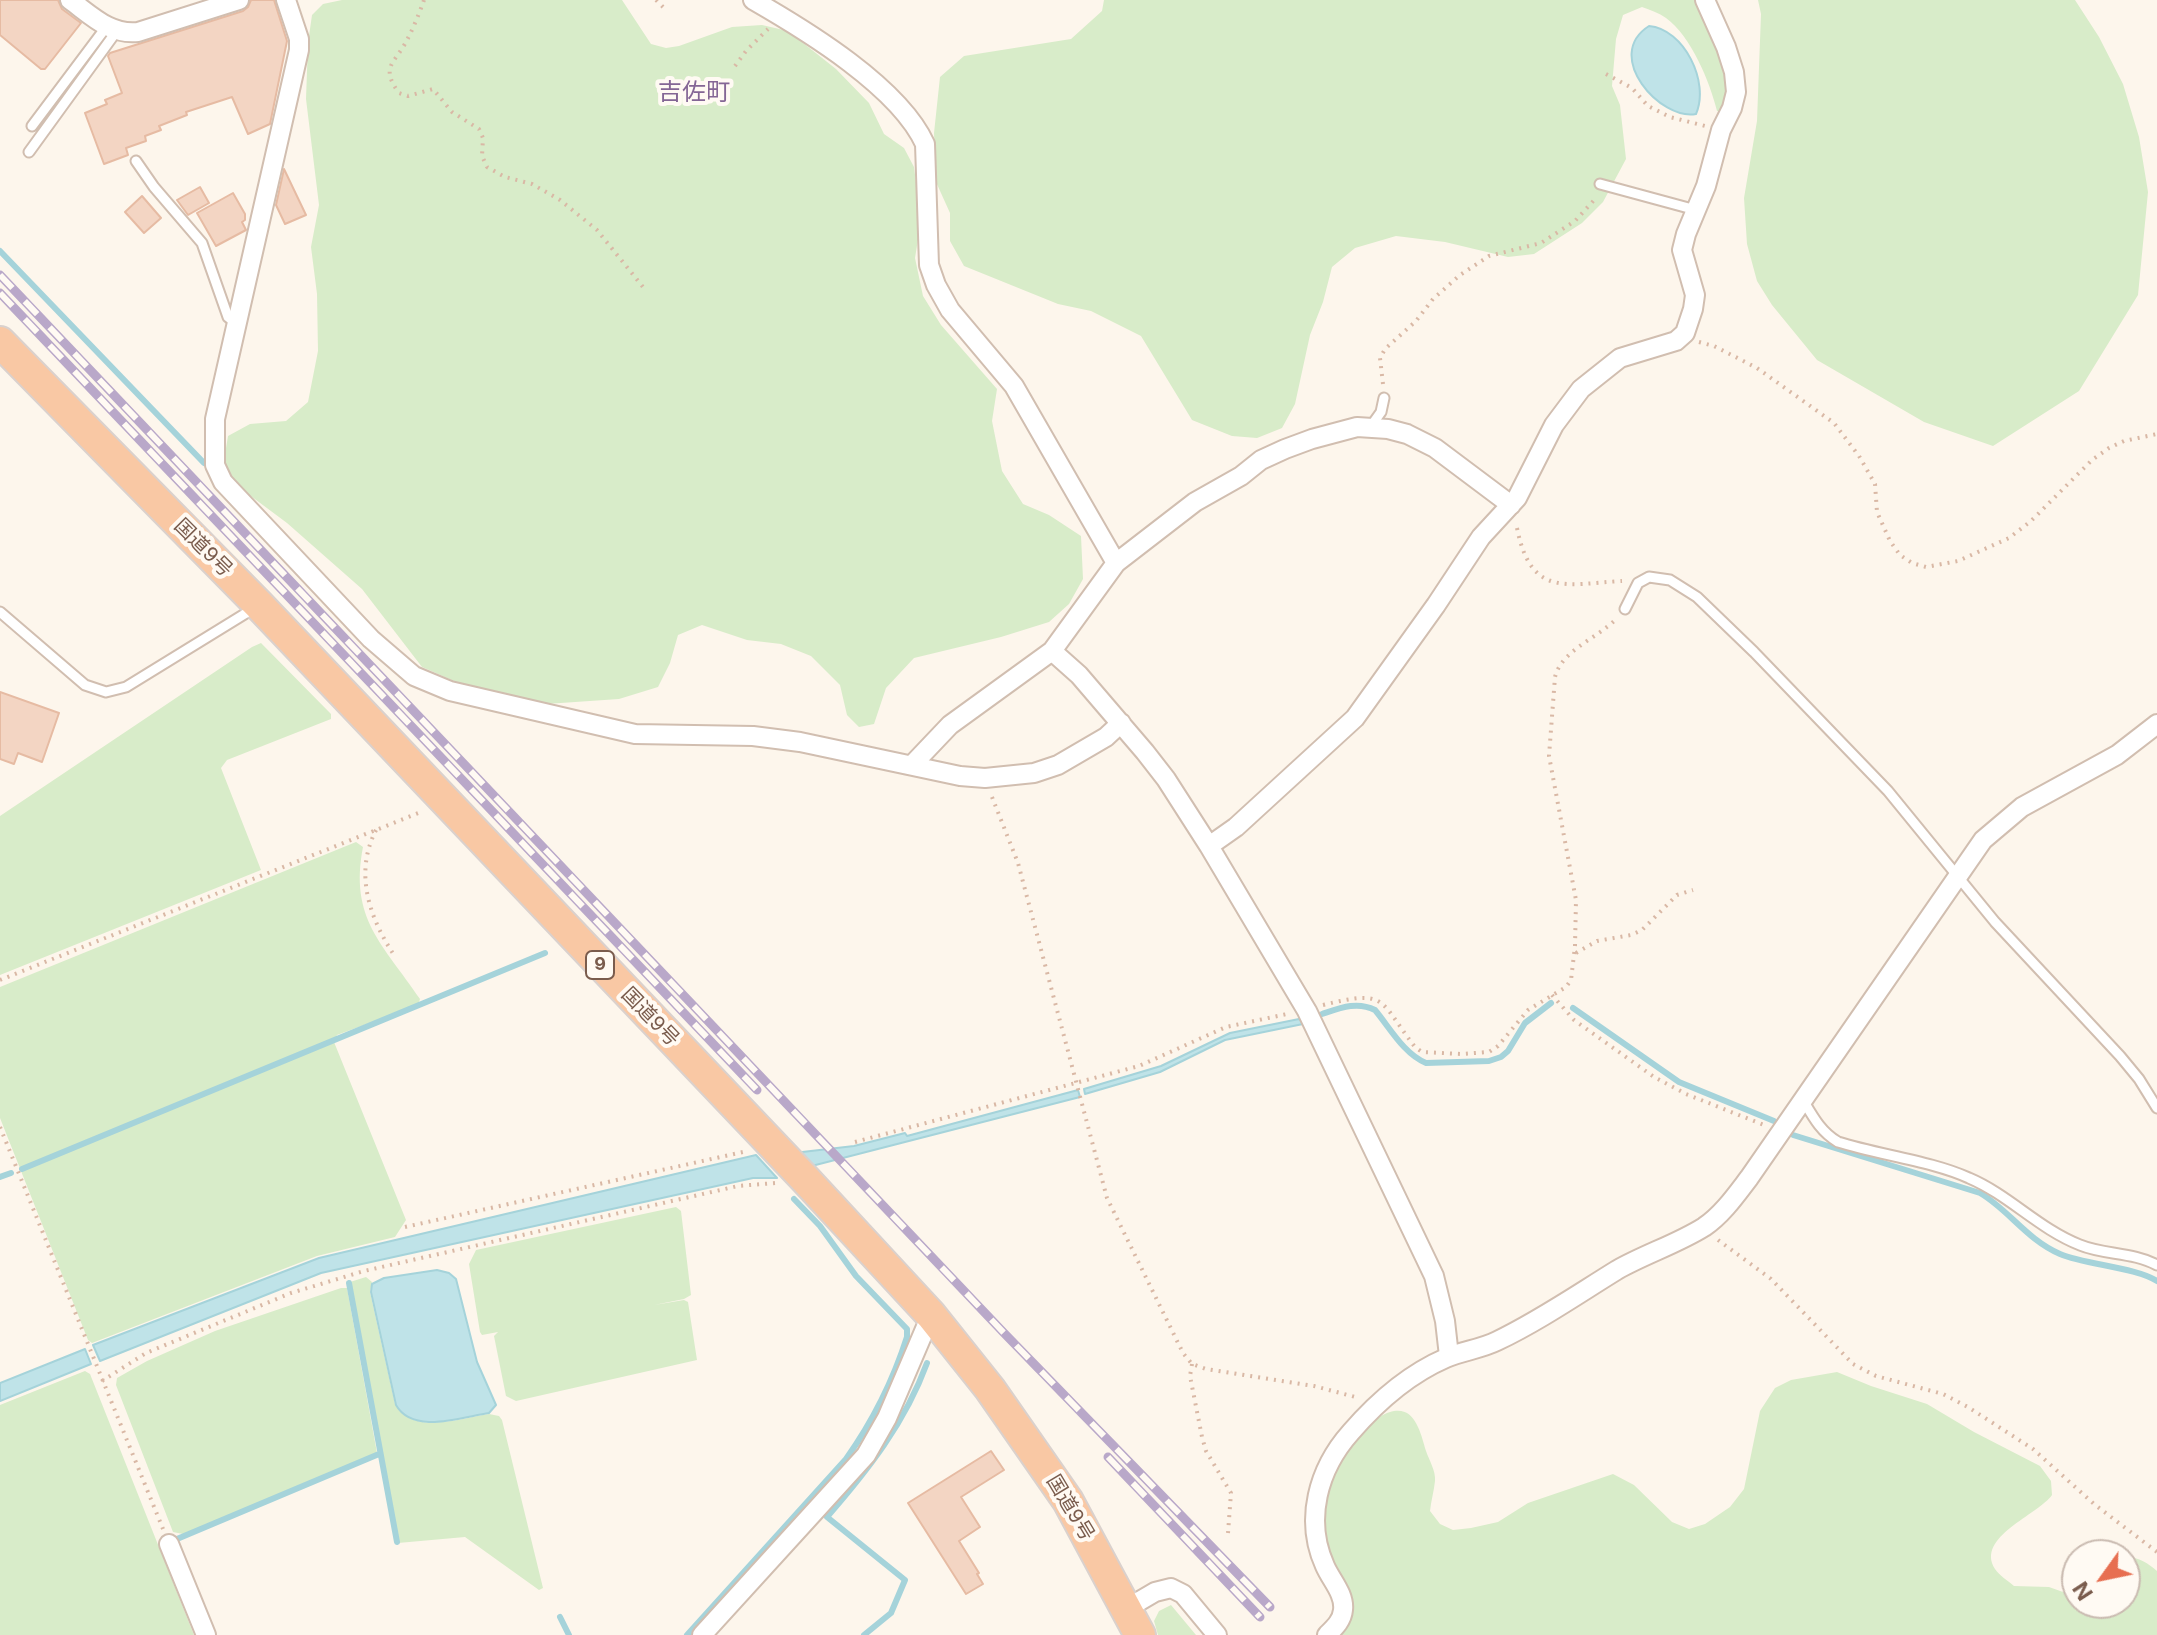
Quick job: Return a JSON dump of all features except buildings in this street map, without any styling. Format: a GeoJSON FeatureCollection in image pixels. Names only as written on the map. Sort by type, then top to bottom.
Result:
{"type":"FeatureCollection","features":[{"type":"Feature","properties":{"kind":"highway","name":"国道9号"},"geometry":{"type":"LineString","coordinates":[[0,342],[259,605],[931,1315],[990,1389],[1068,1501],[1133,1622]]}},
{"type":"Feature","properties":{"kind":"street"},"geometry":{"type":"LineString","coordinates":[[70,0],[111,29],[138,32],[239,0]]}},
{"type":"Feature","properties":{"kind":"street"},"geometry":{"type":"LineString","coordinates":[[286,0],[299,39],[299,50],[215,419],[215,465],[218,474],[371,639],[414,676],[450,691],[601,728],[663,736],[753,736],[800,742],[960,776],[985,778],[1034,773],[1058,765],[1106,737],[1121,723]]}},
{"type":"Feature","properties":{"kind":"street"},"geometry":{"type":"LineString","coordinates":[[753,0],[886,91],[917,127],[925,144],[929,265],[936,285],[950,310],[1014,386],[1116,563]]}},
{"type":"Feature","properties":{"kind":"street"},"geometry":{"type":"LineString","coordinates":[[1209,846],[1236,827],[1345,729],[1436,605],[1481,537],[1511,505],[1554,425],[1581,389],[1620,358],[1681,337],[1688,326],[1695,295],[1682,250],[1736,92],[1734,72],[1719,27],[1705,0]]}},
{"type":"Feature","properties":{"kind":"street"},"geometry":{"type":"LineString","coordinates":[[912,765],[950,725],[1052,651],[1116,563],[1195,502],[1241,476],[1261,460],[1312,439],[1371,426],[1407,434],[1435,448],[1511,505]]}},
{"type":"Feature","properties":{"kind":"street"},"geometry":{"type":"LineString","coordinates":[[1052,651],[1079,675],[1166,779],[1307,1011],[1434,1276],[1445,1321],[1449,1356]]}},
{"type":"Feature","properties":{"kind":"street"},"geometry":{"type":"LineString","coordinates":[[1327,1635],[1341,1618],[1344,1609],[1342,1598],[1326,1571],[1315,1537],[1316,1500],[1335,1454],[1374,1408],[1414,1375],[1449,1356],[1498,1341],[1624,1267],[1706,1226],[1731,1201],[1781,1133],[1983,840],[2008,817],[2117,755],[2157,724]]}},
{"type":"Feature","properties":{"kind":"street"},"geometry":{"type":"LineString","coordinates":[[702,1635],[866,1455],[887,1418],[931,1315]]}},
{"type":"Feature","properties":{"kind":"street"},"geometry":{"type":"LineString","coordinates":[[169,1544],[206,1635]]}},
{"type":"Feature","properties":{"kind":"street"},"geometry":{"type":"LineString","coordinates":[[1133,1622],[1155,1592],[1171,1588],[1183,1594],[1217,1635]]}},
{"type":"Feature","properties":{"kind":"lane"},"geometry":{"type":"LineString","coordinates":[[32,126],[111,29]]}},
{"type":"Feature","properties":{"kind":"lane"},"geometry":{"type":"LineString","coordinates":[[29,152],[111,29]]}},
{"type":"Feature","properties":{"kind":"lane"},"geometry":{"type":"LineString","coordinates":[[136,161],[202,243],[228,317],[237,324]]}},
{"type":"Feature","properties":{"kind":"lane"},"geometry":{"type":"LineString","coordinates":[[1602,185],[1696,210]]}},
{"type":"Feature","properties":{"kind":"lane"},"geometry":{"type":"LineString","coordinates":[[1371,426],[1381,412],[1384,398]]}},
{"type":"Feature","properties":{"kind":"lane"},"geometry":{"type":"LineString","coordinates":[[1625,609],[1642,579],[1659,577],[1682,586],[1697,597],[1870,772],[1995,922],[2120,1056],[2157,1108]]}},
{"type":"Feature","properties":{"kind":"lane"},"geometry":{"type":"LineString","coordinates":[[0,612],[85,685],[106,692],[126,687],[259,605]]}},
{"type":"Feature","properties":{"kind":"lane"},"geometry":{"type":"LineString","coordinates":[[1803,1100],[1817,1124],[1838,1142],[1967,1177],[2005,1197],[2079,1245],[2157,1265]]}},
{"type":"Feature","properties":{"kind":"path"},"geometry":{"type":"LineString","coordinates":[[424,0],[406,42],[391,62],[389,72],[399,93],[408,96],[433,89],[452,112],[479,129],[483,138],[482,156],[487,167],[505,177],[532,184],[560,200],[597,230],[643,287]]}},
{"type":"Feature","properties":{"kind":"path"},"geometry":{"type":"LineString","coordinates":[[656,0],[663,7]]}},
{"type":"Feature","properties":{"kind":"path"},"geometry":{"type":"LineString","coordinates":[[735,66],[763,32],[785,19]]}},
{"type":"Feature","properties":{"kind":"path"},"geometry":{"type":"LineString","coordinates":[[1606,74],[1632,88],[1648,106],[1670,117],[1721,130]]}},
{"type":"Feature","properties":{"kind":"path"},"geometry":{"type":"LineString","coordinates":[[1384,398],[1380,358],[1433,299],[1460,275],[1489,256],[1541,243],[1575,221],[1591,206],[1602,185]]}},
{"type":"Feature","properties":{"kind":"path"},"geometry":{"type":"LineString","coordinates":[[1681,337],[1733,354],[1834,423],[1875,484],[1877,512],[1890,541],[1900,555],[1926,567],[1958,561],[2009,538],[2031,521],[2092,460],[2109,448],[2124,441],[2157,434]]}},
{"type":"Feature","properties":{"kind":"path"},"geometry":{"type":"LineString","coordinates":[[1511,505],[1523,555],[1543,577],[1577,586],[1620,581],[1636,586]]}},
{"type":"Feature","properties":{"kind":"path"},"geometry":{"type":"LineString","coordinates":[[1320,1006],[1364,996],[1376,999],[1386,1005],[1415,1047],[1422,1052],[1480,1054],[1498,1046],[1528,1010],[1566,987],[1571,980],[1575,953],[1576,900],[1549,756],[1555,677],[1558,665],[1596,637],[1625,609]]}},
{"type":"Feature","properties":{"kind":"path"},"geometry":{"type":"LineString","coordinates":[[985,778],[1018,863],[1107,1198],[1183,1353],[1192,1364],[1206,1369],[1314,1386],[1354,1396],[1374,1408]]}},
{"type":"Feature","properties":{"kind":"path"},"geometry":{"type":"LineString","coordinates":[[0,980],[419,813]]}},
{"type":"Feature","properties":{"kind":"path"},"geometry":{"type":"LineString","coordinates":[[376,829],[365,863],[368,901],[375,923],[394,955]]}},
{"type":"Feature","properties":{"kind":"path"},"geometry":{"type":"LineString","coordinates":[[1575,953],[1597,941],[1642,930],[1677,895],[1693,890]]}},
{"type":"Feature","properties":{"kind":"path"},"geometry":{"type":"LineString","coordinates":[[1552,995],[1574,1020],[1654,1077],[1686,1094],[1781,1133]]}},
{"type":"Feature","properties":{"kind":"path"},"geometry":{"type":"LineString","coordinates":[[855,1142],[1139,1066],[1226,1027],[1295,1012]]}},
{"type":"Feature","properties":{"kind":"path"},"geometry":{"type":"LineString","coordinates":[[0,1127],[169,1544]]}},
{"type":"Feature","properties":{"kind":"path"},"geometry":{"type":"LineString","coordinates":[[405,1227],[773,1145]]}},
{"type":"Feature","properties":{"kind":"path"},"geometry":{"type":"LineString","coordinates":[[102,1381],[146,1353],[291,1293],[364,1271],[738,1186],[806,1180]]}},
{"type":"Feature","properties":{"kind":"path"},"geometry":{"type":"LineString","coordinates":[[1706,1226],[1725,1246],[1771,1279],[1853,1364],[1876,1376],[1943,1394],[1968,1407],[2033,1449],[2094,1504],[2157,1552]]}},
{"type":"Feature","properties":{"kind":"path"},"geometry":{"type":"LineString","coordinates":[[1192,1364],[1190,1376],[1206,1451],[1231,1493],[1228,1533]]}},
{"type":"Feature","properties":{"kind":"green space"},"geometry":{"type":"Polygon","coordinates":[[[342,0],[622,0],[651,44],[666,48],[679,46],[732,27],[762,25],[788,31],[836,69],[869,103],[884,134],[904,148],[914,167],[921,221],[915,258],[923,296],[941,325],[997,389],[992,421],[1002,471],[1023,504],[1049,515],[1081,536],[1083,579],[1069,604],[1049,622],[914,658],[886,688],[874,724],[859,727],[847,715],[840,685],[811,656],[781,644],[747,640],[702,625],[678,635],[670,663],[658,687],[619,699],[546,704],[463,685],[422,667],[362,589],[287,523],[236,485],[224,460],[228,436],[250,424],[286,421],[308,402],[318,351],[317,294],[311,247],[319,205],[306,99],[308,43],[312,15],[323,4],[342,0]]]}},
{"type":"Feature","properties":{"kind":"green space"},"geometry":{"type":"Polygon","coordinates":[[[1104,0],[1700,0],[1731,78],[1722,112],[1717,111],[1698,60],[1675,26],[1663,16],[1642,7],[1623,15],[1616,39],[1612,86],[1620,105],[1626,159],[1603,202],[1582,223],[1534,254],[1508,257],[1445,242],[1396,236],[1355,248],[1332,267],[1310,335],[1295,404],[1282,428],[1257,438],[1232,436],[1192,420],[1141,336],[1091,311],[1058,304],[964,266],[950,241],[950,213],[936,182],[934,133],[940,77],[964,56],[1071,39],[1102,11],[1104,0]]]}},
{"type":"Feature","properties":{"kind":"green space"},"geometry":{"type":"Polygon","coordinates":[[[1758,0],[2075,0],[2099,37],[2123,84],[2139,137],[2148,192],[2138,295],[2079,391],[1993,446],[1924,422],[1817,360],[1772,305],[1757,281],[1747,244],[1744,198],[1757,121],[1761,14],[1758,0]]]}},
{"type":"Feature","properties":{"kind":"green space"},"geometry":{"type":"Polygon","coordinates":[[[261,643],[331,714],[331,719],[227,760],[221,768],[261,870],[0,975],[0,816],[261,643]]]}},
{"type":"Feature","properties":{"kind":"green space"},"geometry":{"type":"Polygon","coordinates":[[[356,842],[363,847],[360,872],[365,912],[382,946],[420,999],[418,1005],[337,1035],[334,1042],[406,1220],[395,1237],[317,1256],[92,1343],[88,1340],[0,1118],[0,987],[356,842]]]}},
{"type":"Feature","properties":{"kind":"green space"},"geometry":{"type":"Polygon","coordinates":[[[676,1207],[681,1211],[691,1295],[654,1305],[688,1302],[697,1360],[516,1401],[506,1396],[494,1336],[498,1332],[482,1335],[480,1332],[469,1264],[476,1250],[676,1207]]]}},
{"type":"Feature","properties":{"kind":"green space"},"geometry":{"type":"Polygon","coordinates":[[[366,1277],[372,1282],[370,1292],[395,1404],[403,1414],[425,1422],[489,1414],[502,1420],[543,1588],[539,1590],[465,1537],[398,1543],[350,1282],[366,1277]]]}},
{"type":"Feature","properties":{"kind":"green space"},"geometry":{"type":"Polygon","coordinates":[[[347,1288],[377,1453],[183,1534],[173,1532],[116,1385],[117,1378],[215,1331],[347,1288]]]}},
{"type":"Feature","properties":{"kind":"green space"},"geometry":{"type":"Polygon","coordinates":[[[85,1371],[90,1374],[194,1635],[0,1635],[0,1405],[85,1371]]]}},
{"type":"Feature","properties":{"kind":"green space"},"geometry":{"type":"Polygon","coordinates":[[[1837,1372],[1927,1404],[2040,1466],[2051,1481],[2052,1495],[2001,1537],[1991,1557],[1995,1569],[2014,1586],[2049,1587],[2061,1591],[2061,1619],[2141,1619],[2141,1560],[2157,1571],[2157,1635],[1341,1635],[1351,1606],[1326,1546],[1324,1508],[1327,1482],[1343,1448],[1360,1430],[1379,1417],[1399,1411],[1407,1413],[1417,1424],[1434,1473],[1430,1511],[1440,1524],[1453,1530],[1498,1522],[1528,1503],[1613,1474],[1634,1485],[1672,1522],[1689,1529],[1705,1524],[1730,1507],[1744,1489],[1760,1411],[1775,1388],[1791,1380],[1837,1372]]]}},
{"type":"Feature","properties":{"kind":"green space"},"geometry":{"type":"Polygon","coordinates":[[[1171,1605],[1196,1635],[1158,1635],[1154,1621],[1159,1611],[1171,1605]]]}},
{"type":"Feature","properties":{"kind":"water"},"geometry":{"type":"Polygon","coordinates":[[[1649,26],[1662,29],[1673,37],[1691,59],[1699,87],[1696,114],[1667,107],[1642,84],[1634,69],[1632,53],[1636,39],[1649,26]]]}},
{"type":"Feature","properties":{"kind":"water"},"geometry":{"type":"Polygon","coordinates":[[[1299,1019],[1303,1024],[1225,1040],[1160,1072],[1085,1094],[1084,1089],[1161,1066],[1230,1033],[1299,1019]]]}},
{"type":"Feature","properties":{"kind":"water"},"geometry":{"type":"Polygon","coordinates":[[[1078,1090],[1080,1097],[800,1169],[785,1154],[854,1146],[905,1133],[907,1136],[1078,1090]]]}},
{"type":"Feature","properties":{"kind":"water"},"geometry":{"type":"Polygon","coordinates":[[[756,1155],[777,1178],[753,1178],[321,1273],[100,1361],[93,1345],[319,1258],[756,1155]]]}},
{"type":"Feature","properties":{"kind":"water"},"geometry":{"type":"Polygon","coordinates":[[[437,1270],[449,1273],[456,1279],[477,1362],[496,1405],[489,1413],[426,1422],[404,1414],[396,1405],[371,1292],[372,1284],[384,1278],[437,1270]]]}},
{"type":"Feature","properties":{"kind":"water"},"geometry":{"type":"Polygon","coordinates":[[[85,1349],[91,1364],[0,1401],[0,1383],[85,1349]]]}},
{"type":"Feature","properties":{"kind":"waterway"},"geometry":{"type":"LineString","coordinates":[[0,251],[204,463]]}},
{"type":"Feature","properties":{"kind":"waterway"},"geometry":{"type":"LineString","coordinates":[[22,1169],[545,953]]}},
{"type":"Feature","properties":{"kind":"waterway"},"geometry":{"type":"LineString","coordinates":[[1322,1014],[1355,1006],[1368,1007],[1375,1010],[1404,1047],[1426,1063],[1489,1061],[1508,1051],[1525,1023],[1551,1003]]}},
{"type":"Feature","properties":{"kind":"waterway"},"geometry":{"type":"LineString","coordinates":[[1573,1008],[1679,1082],[1774,1121]]}},
{"type":"Feature","properties":{"kind":"waterway"},"geometry":{"type":"LineString","coordinates":[[1793,1135],[1980,1193],[2037,1241],[2060,1254],[2136,1272],[2157,1281]]}},
{"type":"Feature","properties":{"kind":"waterway"},"geometry":{"type":"LineString","coordinates":[[0,1177],[11,1173]]}},
{"type":"Feature","properties":{"kind":"waterway"},"geometry":{"type":"LineString","coordinates":[[687,1635],[846,1459],[881,1400],[907,1337],[907,1329],[856,1276],[820,1226],[794,1199]]}},
{"type":"Feature","properties":{"kind":"waterway"},"geometry":{"type":"LineString","coordinates":[[349,1283],[397,1542]]}},
{"type":"Feature","properties":{"kind":"waterway"},"geometry":{"type":"LineString","coordinates":[[864,1635],[891,1613],[905,1580],[827,1517],[857,1482],[897,1426],[927,1363]]}},
{"type":"Feature","properties":{"kind":"waterway"},"geometry":{"type":"LineString","coordinates":[[177,1539],[379,1454]]}},
{"type":"Feature","properties":{"kind":"waterway"},"geometry":{"type":"LineString","coordinates":[[560,1617],[569,1635]]}},
{"type":"Feature","properties":{"kind":"railway"},"geometry":{"type":"LineString","coordinates":[[0,275],[1004,1333],[1270,1607]]}},
{"type":"Feature","properties":{"kind":"railway"},"geometry":{"type":"LineString","coordinates":[[0,293],[757,1090]]}},
{"type":"Feature","properties":{"kind":"railway"},"geometry":{"type":"LineString","coordinates":[[1108,1457],[1260,1617]]}},
{"type":"Feature","properties":{"kind":"district","name":"吉佐町"},"geometry":{"type":"Point","coordinates":[694,93]}}]}
